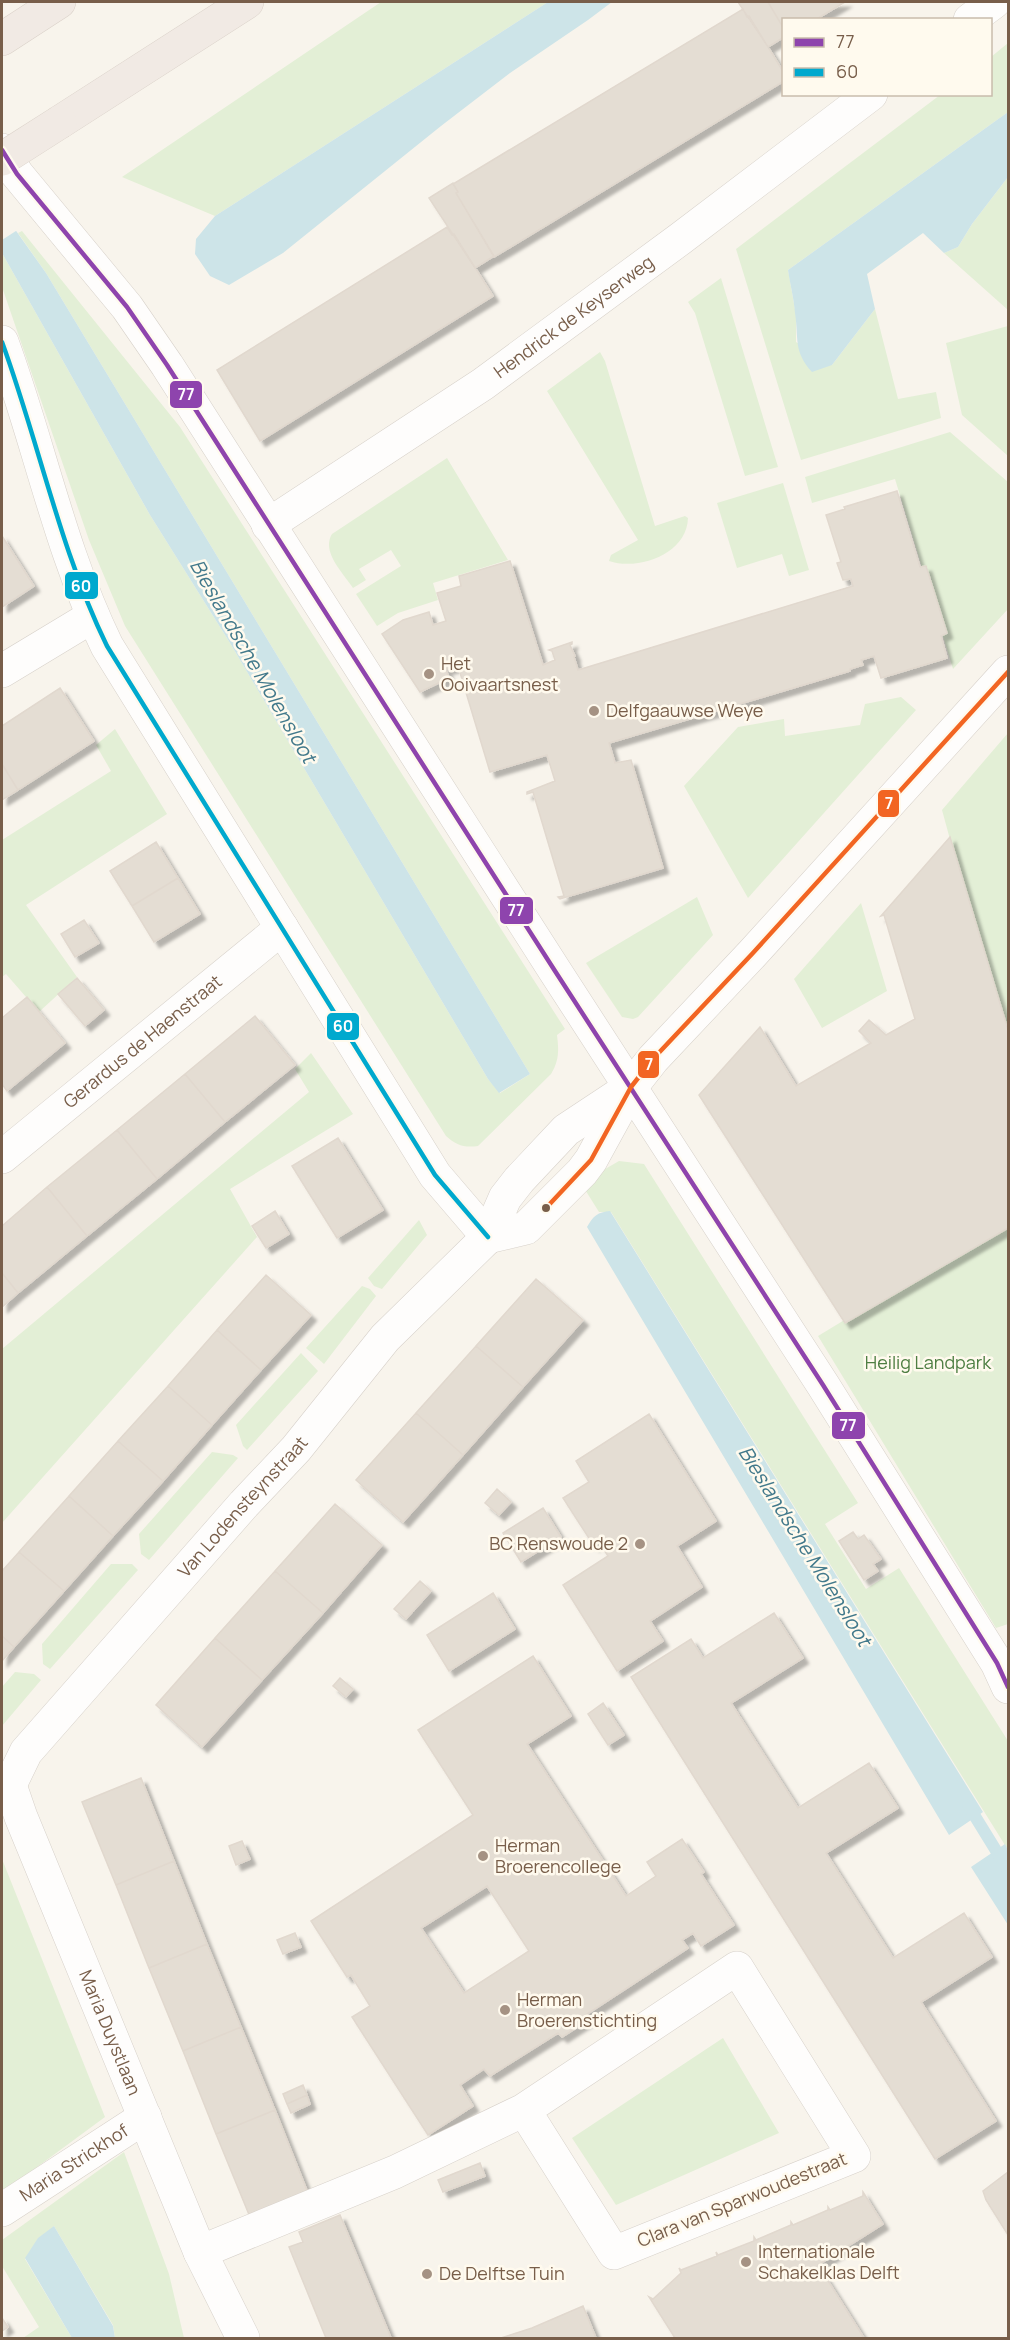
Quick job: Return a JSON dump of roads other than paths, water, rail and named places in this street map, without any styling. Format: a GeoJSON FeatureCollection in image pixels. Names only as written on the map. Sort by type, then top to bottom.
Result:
{"type":"FeatureCollection","features":[{"type":"Feature","properties":{"kind":"highway"},"geometry":{"type":"LineString","coordinates":[[3,38],[58,2]]}},
{"type":"Feature","properties":{"kind":"highway"},"geometry":{"type":"LineString","coordinates":[[2,159],[247,2]]}},
{"type":"Feature","properties":{"kind":"street"},"geometry":{"type":"LineString","coordinates":[[973,18],[994,2]]}},
{"type":"Feature","properties":{"kind":"street","name":"Hendrick de Keyserweg"},"geometry":{"type":"LineString","coordinates":[[268,525],[483,384],[868,96]]}},
{"type":"Feature","properties":{"kind":"street"},"geometry":{"type":"LineString","coordinates":[[2,150],[17,174],[127,307],[823,1385],[1004,1670]]}},
{"type":"Feature","properties":{"kind":"street"},"geometry":{"type":"LineString","coordinates":[[2,342],[24,402],[78,579],[107,646],[435,1175],[488,1237],[526,1228],[582,1172],[591,1160],[631,1087],[653,1059],[752,954],[1008,672]]}},
{"type":"Feature","properties":{"kind":"street"},"geometry":{"type":"LineString","coordinates":[[2,670],[93,616]]}},
{"type":"Feature","properties":{"kind":"street","name":"Gerardus de Haenstraat"},"geometry":{"type":"LineString","coordinates":[[2,1156],[282,928]]}},
{"type":"Feature","properties":{"kind":"street","name":"Van Lodensteynstraat"},"geometry":{"type":"LineString","coordinates":[[6,1785],[26,1752],[244,1504],[296,1449],[385,1338],[488,1237]]}},
{"type":"Feature","properties":{"kind":"street","name":"Maria Duystlaan"},"geometry":{"type":"LineString","coordinates":[[6,1785],[206,2266],[243,2338]]}},
{"type":"Feature","properties":{"kind":"street","name":"Clara van Sparwoudestraat"},"geometry":{"type":"LineString","coordinates":[[206,2266],[524,2110],[737,1968],[854,2156],[615,2253],[524,2110]]}},
{"type":"Feature","properties":{"kind":"street","name":"Maria Strickhof"},"geometry":{"type":"LineString","coordinates":[[2,2210],[145,2117]]}},
{"type":"Feature","properties":{"kind":"street","name":"Maria Duystlaan"},"geometry":{"type":"LineString","coordinates":[[206,2266],[222,2338]]}},
{"type":"Feature","properties":{"kind":"water"},"geometry":{"type":"Polygon","coordinates":[[[548,2],[612,2],[510,73],[283,253],[229,285],[210,276],[195,254],[196,239],[215,216],[548,2]]]}},
{"type":"Feature","properties":{"kind":"water"},"geometry":{"type":"Polygon","coordinates":[[[1008,112],[1008,177],[972,224],[958,247],[944,253],[923,233],[867,274],[875,309],[832,365],[812,372],[799,351],[788,270],[1008,112]]]}},
{"type":"Feature","properties":{"kind":"water"},"geometry":{"type":"Polygon","coordinates":[[[2,211],[46,273],[530,1074],[499,1093],[488,1079],[230,643],[150,515],[2,253],[2,211]]]}},
{"type":"Feature","properties":{"kind":"water"},"geometry":{"type":"Polygon","coordinates":[[[610,1211],[983,1812],[949,1835],[587,1227],[596,1215],[610,1211]]]}},
{"type":"Feature","properties":{"kind":"water"},"geometry":{"type":"Polygon","coordinates":[[[1005,1844],[1008,1850],[1008,1925],[971,1867],[1005,1844]]]}},
{"type":"Feature","properties":{"kind":"water"},"geometry":{"type":"Polygon","coordinates":[[[54,2226],[113,2326],[115,2338],[72,2338],[25,2258],[38,2238],[54,2226]]]}},
{"type":"Feature","properties":{"kind":"waterway","name":"Bieslandsche Molensloot"},"geometry":{"type":"LineString","coordinates":[[968,1805],[1008,1870]]}},
{"type":"Feature","properties":{"kind":"place","name":"Het Ooivaartsnest"},"geometry":{"type":"Point","coordinates":[429,674]}},
{"type":"Feature","properties":{"kind":"place","name":"Delfgaauwse Weye"},"geometry":{"type":"Point","coordinates":[594,711]}},
{"type":"Feature","properties":{"kind":"place","name":"BC Renswoude 2"},"geometry":{"type":"Point","coordinates":[640,1544]}},
{"type":"Feature","properties":{"kind":"place","name":"Herman Broerencollege"},"geometry":{"type":"Point","coordinates":[483,1856]}},
{"type":"Feature","properties":{"kind":"place","name":"Herman Broerenstichting"},"geometry":{"type":"Point","coordinates":[505,2010]}},
{"type":"Feature","properties":{"kind":"place","name":"Internationale Schakelklas Delft"},"geometry":{"type":"Point","coordinates":[746,2262]}},
{"type":"Feature","properties":{"kind":"place","name":"De Delftse Tuin"},"geometry":{"type":"Point","coordinates":[427,2274]}},
{"type":"Feature","properties":{"kind":"park label","name":"Heilig Landpark"},"geometry":{"type":"Point","coordinates":[928,1363]}}]}
